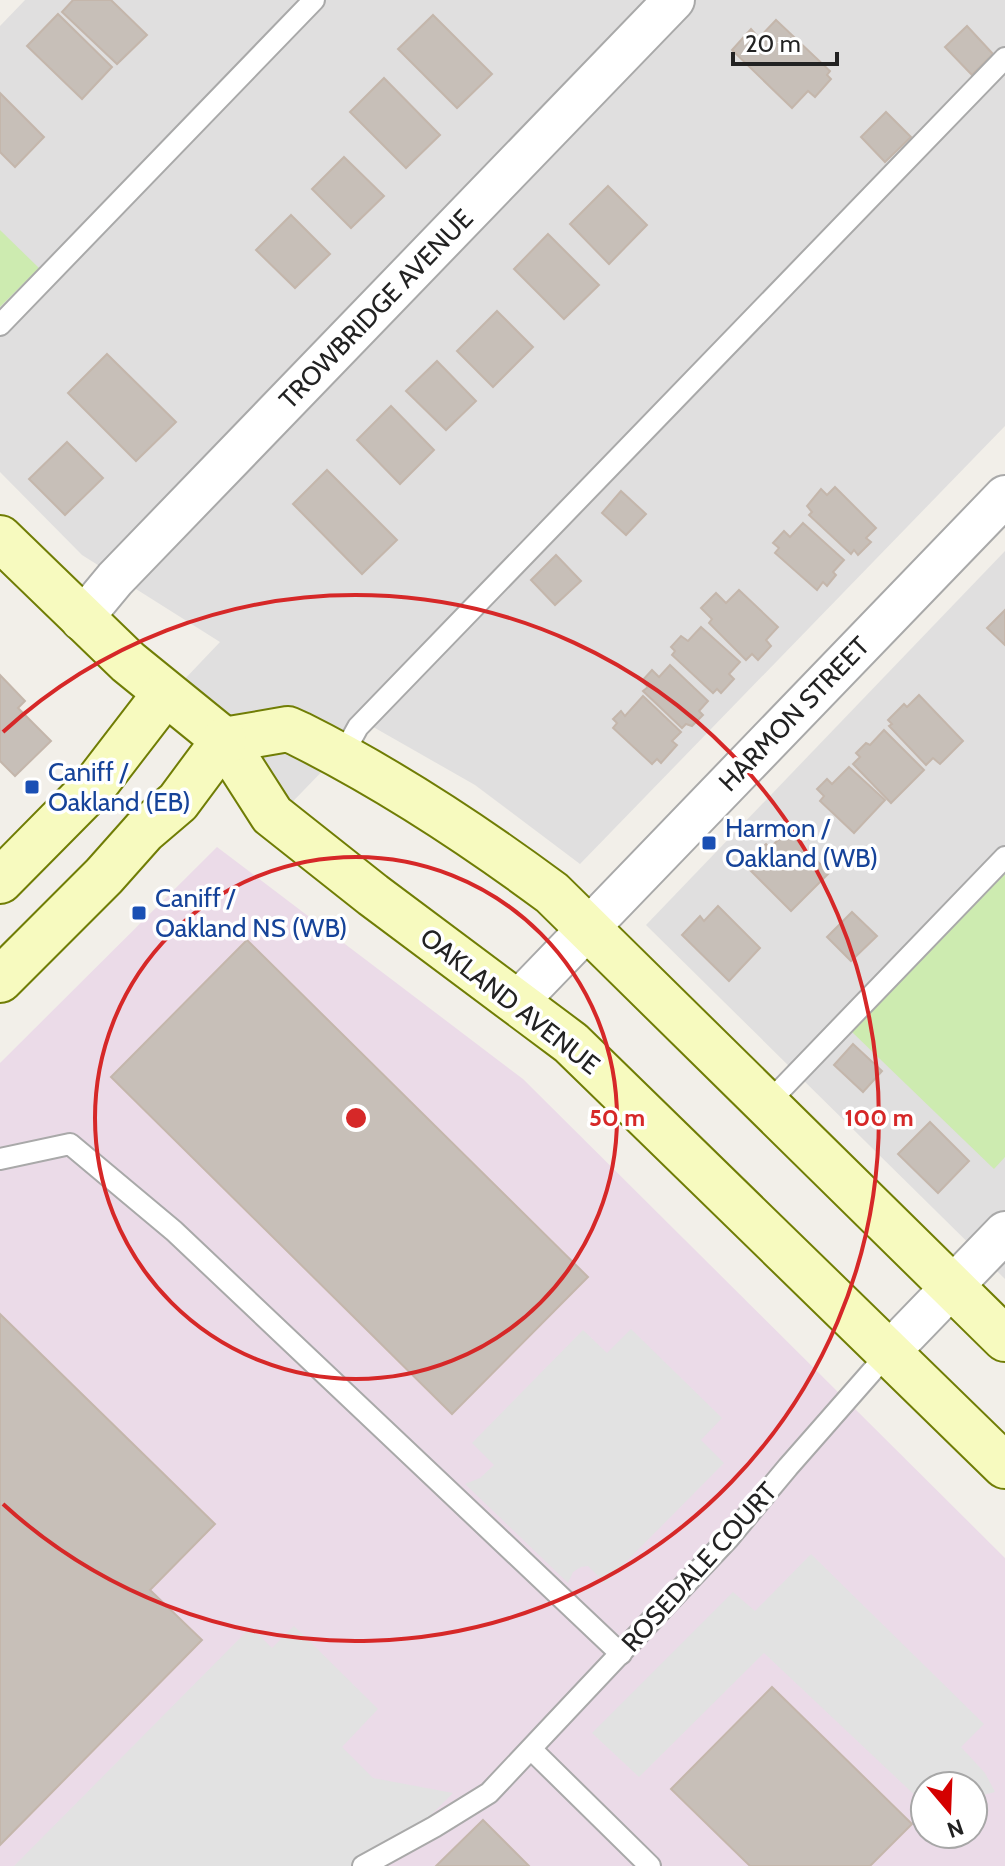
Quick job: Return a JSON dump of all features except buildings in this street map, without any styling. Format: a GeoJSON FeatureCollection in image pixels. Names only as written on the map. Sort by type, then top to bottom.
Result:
{"type":"FeatureCollection","features":[{"type":"Feature","properties":{"kind":"street","name":"TROWBRIDGE AVENUE"},"geometry":{"type":"LineString","coordinates":[[81,620],[115,579],[674,0]]}},
{"type":"Feature","properties":{"kind":"street","name":"HARMON STREET"},"geometry":{"type":"LineString","coordinates":[[518,1001],[1005,496]]}},
{"type":"Feature","properties":{"kind":"street","name":"OAKLAND AVENUE"},"geometry":{"type":"LineString","coordinates":[[0,538],[81,620],[165,694],[224,740],[272,815],[571,1043],[1005,1466]]}},
{"type":"Feature","properties":{"kind":"street"},"geometry":{"type":"LineString","coordinates":[[5,865],[95,785],[165,694]]}},
{"type":"Feature","properties":{"kind":"street"},"geometry":{"type":"LineString","coordinates":[[0,980],[104,876],[144,831],[178,802],[224,740],[288,729],[418,799],[552,893],[1005,1339]]}},
{"type":"Feature","properties":{"kind":"street"},"geometry":{"type":"LineString","coordinates":[[95,785],[119,783],[139,797],[144,813],[144,831]]}},
{"type":"Feature","properties":{"kind":"street","name":"ROSEDALE COURT"},"geometry":{"type":"LineString","coordinates":[[889,1352],[1005,1232]]}},
{"type":"Feature","properties":{"kind":"lane"},"geometry":{"type":"LineString","coordinates":[[0,325],[314,0]]}},
{"type":"Feature","properties":{"kind":"lane"},"geometry":{"type":"LineString","coordinates":[[342,756],[358,727],[1005,58]]}},
{"type":"Feature","properties":{"kind":"lane"},"geometry":{"type":"LineString","coordinates":[[767,1104],[1005,857]]}},
{"type":"Feature","properties":{"kind":"lane"},"geometry":{"type":"LineString","coordinates":[[0,1159],[70,1144],[174,1231],[621,1654]]}},
{"type":"Feature","properties":{"kind":"lane","name":"ROSEDALE COURT"},"geometry":{"type":"LineString","coordinates":[[363,1866],[489,1793],[728,1539],[889,1352]]}},
{"type":"Feature","properties":{"kind":"lane"},"geometry":{"type":"LineString","coordinates":[[532,1750],[650,1866]]}},
{"type":"Feature","properties":{"kind":"shaded area"},"geometry":{"type":"Polygon","coordinates":[[[25,0],[1005,0],[1005,426],[580,864],[475,785],[368,724],[271,824],[161,704],[220,642],[82,555],[0,472],[0,26],[25,0]]]}},
{"type":"Feature","properties":{"kind":"shaded area"},"geometry":{"type":"Polygon","coordinates":[[[1005,551],[1005,1279],[646,925],[1005,551]]]}},
{"type":"Feature","properties":{"kind":"shaded area"},"geometry":{"type":"Polygon","coordinates":[[[217,847],[523,1079],[1005,1558],[1005,1866],[0,1866],[0,1063],[217,847]]]}},
{"type":"Feature","properties":{"kind":"shaded area"},"geometry":{"type":"Polygon","coordinates":[[[631,1329],[722,1418],[701,1440],[724,1463],[605,1583],[588,1566],[573,1572],[568,1583],[465,1484],[480,1478],[494,1465],[472,1443],[583,1330],[607,1353],[631,1329]]]}},
{"type":"Feature","properties":{"kind":"shaded area"},"geometry":{"type":"Polygon","coordinates":[[[811,1554],[984,1724],[961,1747],[982,1770],[909,1770],[909,1790],[764,1653],[639,1777],[592,1733],[733,1592],[755,1611],[811,1554]]]}},
{"type":"Feature","properties":{"kind":"shaded area"},"geometry":{"type":"Polygon","coordinates":[[[294,1626],[378,1709],[342,1747],[373,1778],[453,1793],[380,1866],[14,1866],[251,1627],[272,1648],[294,1626]]]}},
{"type":"Feature","properties":{"kind":"green space"},"geometry":{"type":"Polygon","coordinates":[[[0,230],[39,268],[0,307],[0,230]]]}},
{"type":"Feature","properties":{"kind":"green space"},"geometry":{"type":"Polygon","coordinates":[[[1005,874],[1005,1157],[994,1169],[852,1032],[1005,874]]]}},
{"type":"Feature","properties":{"kind":"place","name":"Caniff / Oakland (EB)"},"geometry":{"type":"Point","coordinates":[32,787]}},
{"type":"Feature","properties":{"kind":"place","name":"Harmon / Oakland (WB)"},"geometry":{"type":"Point","coordinates":[709,843]}},
{"type":"Feature","properties":{"kind":"place","name":"Caniff / Oakland NS (WB)"},"geometry":{"type":"Point","coordinates":[139,913]}}]}
